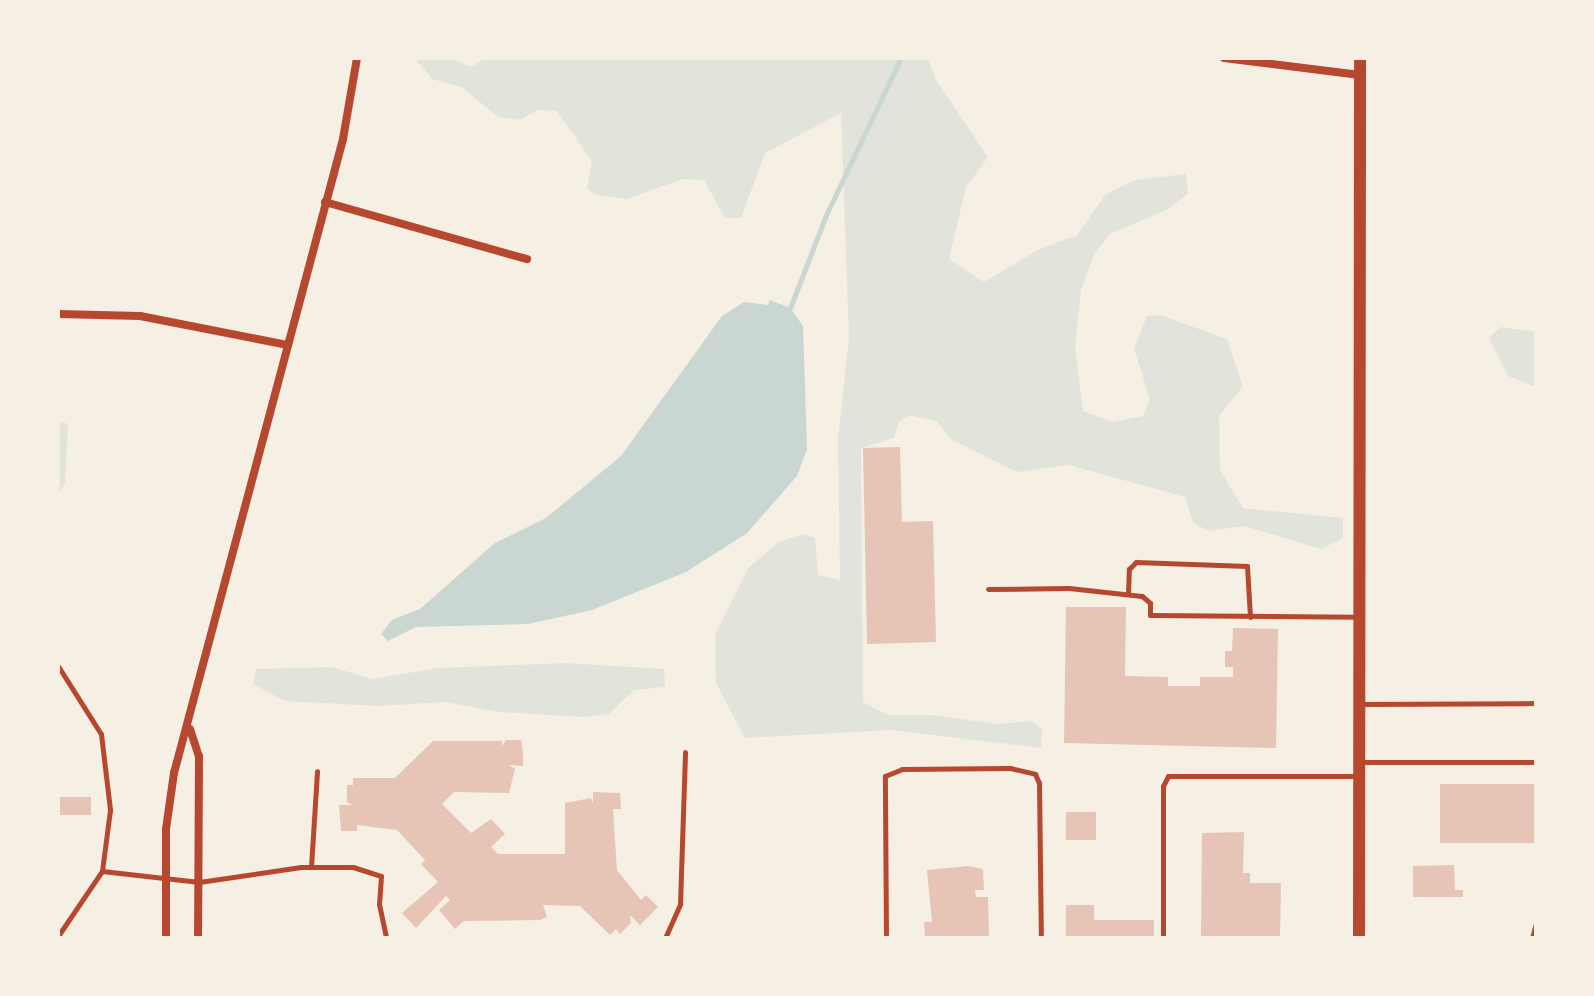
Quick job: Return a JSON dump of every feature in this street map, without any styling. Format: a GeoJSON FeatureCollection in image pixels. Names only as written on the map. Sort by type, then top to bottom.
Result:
{"type":"FeatureCollection","features":[{"type":"Feature","properties":{"kind":"street"},"geometry":{"type":"LineString","coordinates":[[166,938],[166,880],[174,773],[190,728],[343,139],[357,58]]}},
{"type":"Feature","properties":{"kind":"street"},"geometry":{"type":"LineString","coordinates":[[1224,58],[1360,75]]}},
{"type":"Feature","properties":{"kind":"street"},"geometry":{"type":"LineString","coordinates":[[1359,938],[1360,58]]}},
{"type":"Feature","properties":{"kind":"street"},"geometry":{"type":"LineString","coordinates":[[325,202],[527,259]]}},
{"type":"Feature","properties":{"kind":"street"},"geometry":{"type":"LineString","coordinates":[[58,314],[154,318],[288,345]]}},
{"type":"Feature","properties":{"kind":"street"},"geometry":{"type":"LineString","coordinates":[[190,728],[199,756],[198,938]]}},
{"type":"Feature","properties":{"kind":"lane"},"geometry":{"type":"LineString","coordinates":[[1128,594],[1129,569],[1136,562],[1247,566],[1250,617]]}},
{"type":"Feature","properties":{"kind":"lane"},"geometry":{"type":"LineString","coordinates":[[988,589],[1142,596],[1150,603],[1150,615],[1360,617]]}},
{"type":"Feature","properties":{"kind":"lane"},"geometry":{"type":"LineString","coordinates":[[58,666],[101,734],[110,810],[102,871],[58,936]]}},
{"type":"Feature","properties":{"kind":"lane"},"geometry":{"type":"LineString","coordinates":[[1361,704],[1536,703]]}},
{"type":"Feature","properties":{"kind":"lane"},"geometry":{"type":"LineString","coordinates":[[665,938],[680,904],[685,752]]}},
{"type":"Feature","properties":{"kind":"lane"},"geometry":{"type":"LineString","coordinates":[[1361,762],[1536,762]]}},
{"type":"Feature","properties":{"kind":"lane"},"geometry":{"type":"LineString","coordinates":[[886,938],[885,776],[902,769],[995,768],[1027,770],[1039,783],[1041,938]]}},
{"type":"Feature","properties":{"kind":"lane"},"geometry":{"type":"LineString","coordinates":[[311,867],[317,771]]}},
{"type":"Feature","properties":{"kind":"lane"},"geometry":{"type":"LineString","coordinates":[[1163,938],[1163,786],[1168,776],[1361,776]]}},
{"type":"Feature","properties":{"kind":"lane"},"geometry":{"type":"LineString","coordinates":[[102,871],[199,882],[311,867],[353,867],[381,876],[379,904],[386,938]]}},
{"type":"Feature","properties":{"kind":"lane"},"geometry":{"type":"LineString","coordinates":[[1532,938],[1536,923]]}},
{"type":"Feature","properties":{"kind":"shaded area"},"geometry":{"type":"Polygon","coordinates":[[[415,58],[450,58],[471,67],[486,58],[928,58],[936,80],[988,157],[966,187],[949,259],[984,282],[1038,250],[1077,235],[1106,194],[1135,180],[1186,174],[1188,193],[1168,209],[1110,234],[1094,255],[1081,290],[1075,347],[1083,411],[1112,422],[1143,416],[1150,399],[1134,349],[1147,316],[1160,315],[1227,339],[1243,386],[1219,416],[1220,470],[1243,508],[1343,518],[1343,538],[1321,549],[1244,526],[1209,531],[1193,523],[1185,497],[1069,465],[1017,472],[952,440],[936,421],[909,415],[899,422],[894,438],[861,448],[863,702],[888,715],[932,715],[998,724],[1031,721],[1042,729],[1041,748],[892,730],[745,738],[716,683],[715,635],[749,567],[779,542],[803,534],[815,538],[818,575],[840,580],[838,439],[849,338],[841,113],[765,153],[741,218],[725,218],[704,180],[683,179],[627,199],[597,195],[587,189],[592,161],[557,111],[537,110],[520,120],[499,117],[461,87],[432,79],[415,58]]]}},
{"type":"Feature","properties":{"kind":"shaded area"},"geometry":{"type":"Polygon","coordinates":[[[770,300],[790,308],[803,326],[807,449],[797,476],[747,533],[686,572],[592,610],[528,624],[416,627],[388,641],[381,634],[392,620],[420,609],[495,543],[546,518],[621,456],[722,316],[744,302],[768,305],[770,300]]]}},
{"type":"Feature","properties":{"kind":"shaded area"},"geometry":{"type":"Polygon","coordinates":[[[1501,327],[1536,332],[1536,387],[1508,376],[1489,338],[1501,327]]]}},
{"type":"Feature","properties":{"kind":"shaded area"},"geometry":{"type":"Polygon","coordinates":[[[58,421],[68,424],[65,483],[58,496],[58,421]]]}},
{"type":"Feature","properties":{"kind":"shaded area"},"geometry":{"type":"Polygon","coordinates":[[[566,663],[664,669],[665,687],[634,690],[609,714],[583,717],[499,712],[446,702],[377,706],[285,701],[253,684],[256,669],[332,667],[372,679],[438,668],[566,663]]]}},
{"type":"Feature","properties":{"kind":"building"},"geometry":{"type":"Polygon","coordinates":[[[900,447],[902,522],[933,521],[936,642],[867,644],[863,448],[900,447]]]}},
{"type":"Feature","properties":{"kind":"building"},"geometry":{"type":"Polygon","coordinates":[[[1066,607],[1126,607],[1125,676],[1168,677],[1168,686],[1200,686],[1200,677],[1233,677],[1233,667],[1225,667],[1225,651],[1232,651],[1233,628],[1278,629],[1276,748],[1064,743],[1066,607]]]}},
{"type":"Feature","properties":{"kind":"building"},"geometry":{"type":"Polygon","coordinates":[[[506,740],[521,740],[523,752],[523,766],[509,765],[515,769],[509,793],[454,792],[442,804],[471,833],[491,819],[505,834],[491,847],[498,854],[565,854],[565,803],[591,798],[593,804],[593,792],[620,793],[621,809],[613,809],[617,870],[641,900],[646,895],[658,907],[640,925],[630,915],[631,923],[620,934],[616,929],[610,935],[580,906],[543,905],[547,917],[540,920],[464,921],[455,929],[439,910],[450,900],[446,896],[416,928],[402,913],[438,882],[421,864],[425,860],[397,830],[357,825],[357,831],[341,831],[339,805],[353,805],[347,802],[347,785],[353,785],[353,778],[395,778],[433,741],[502,741],[502,746],[506,740]]]}},
{"type":"Feature","properties":{"kind":"building"},"geometry":{"type":"Polygon","coordinates":[[[1440,784],[1536,784],[1536,843],[1440,843],[1440,784]]]}},
{"type":"Feature","properties":{"kind":"building"},"geometry":{"type":"Polygon","coordinates":[[[58,797],[91,797],[91,815],[58,815],[58,797]]]}},
{"type":"Feature","properties":{"kind":"building"},"geometry":{"type":"Polygon","coordinates":[[[1066,812],[1096,812],[1096,840],[1066,840],[1066,812]]]}},
{"type":"Feature","properties":{"kind":"building"},"geometry":{"type":"Polygon","coordinates":[[[1244,832],[1243,873],[1250,873],[1250,883],[1281,883],[1280,936],[1201,937],[1202,833],[1244,832]]]}},
{"type":"Feature","properties":{"kind":"building"},"geometry":{"type":"Polygon","coordinates":[[[1454,865],[1455,890],[1463,890],[1463,897],[1413,897],[1413,866],[1454,865]]]}},
{"type":"Feature","properties":{"kind":"building"},"geometry":{"type":"Polygon","coordinates":[[[969,866],[983,869],[984,890],[975,890],[976,897],[988,897],[989,938],[925,938],[924,922],[932,922],[927,870],[969,866]]]}},
{"type":"Feature","properties":{"kind":"building"},"geometry":{"type":"Polygon","coordinates":[[[1066,905],[1094,905],[1094,920],[1154,920],[1154,938],[1066,938],[1066,905]]]}},
{"type":"Feature","properties":{"kind":"waterway"},"geometry":{"type":"LineString","coordinates":[[790,308],[826,215],[901,58]]}}]}
